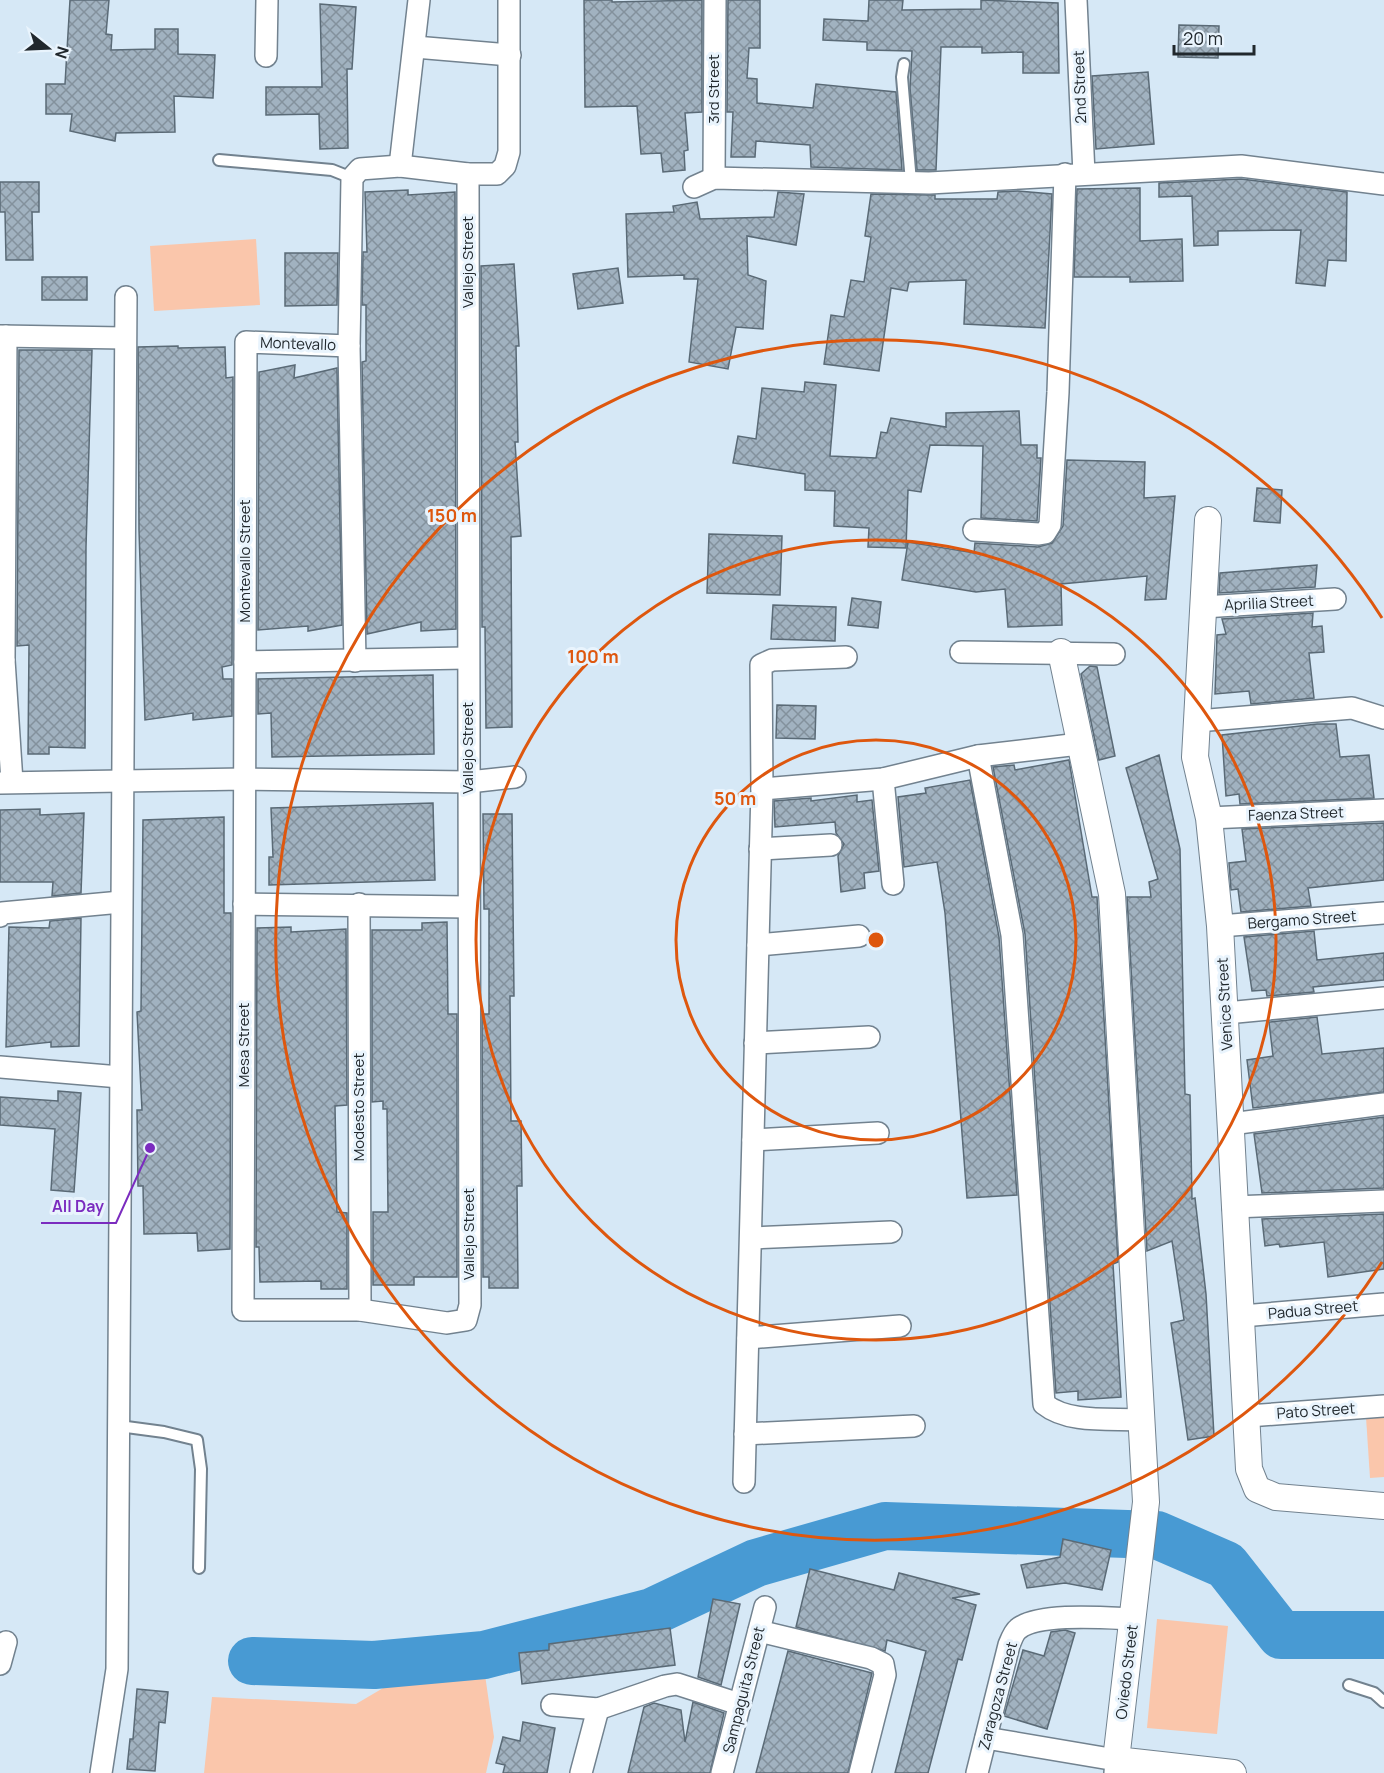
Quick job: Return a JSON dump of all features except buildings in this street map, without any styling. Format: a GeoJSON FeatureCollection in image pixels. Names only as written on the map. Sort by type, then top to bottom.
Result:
{"type":"FeatureCollection","features":[{"type":"Feature","properties":{"kind":"street"},"geometry":{"type":"LineString","coordinates":[[266,56],[267,0]]}},
{"type":"Feature","properties":{"kind":"street"},"geometry":{"type":"LineString","coordinates":[[400,166],[419,0]]}},
{"type":"Feature","properties":{"kind":"street"},"geometry":{"type":"LineString","coordinates":[[355,661],[349,346],[352,178],[360,169],[400,166],[468,174],[497,174],[505,166],[508,152],[509,0]]}},
{"type":"Feature","properties":{"kind":"street","name":"3rd Street"},"geometry":{"type":"LineString","coordinates":[[714,178],[715,0]]}},
{"type":"Feature","properties":{"kind":"street","name":"2nd Street"},"geometry":{"type":"LineString","coordinates":[[974,530],[1039,534],[1045,533],[1050,525],[1074,174],[1076,0]]}},
{"type":"Feature","properties":{"kind":"street"},"geometry":{"type":"LineString","coordinates":[[415,47],[510,55]]}},
{"type":"Feature","properties":{"kind":"street"},"geometry":{"type":"LineString","coordinates":[[694,187],[714,178],[911,182],[1241,166],[1384,184]]}},
{"type":"Feature","properties":{"kind":"street","name":"Vallejo Street"},"geometry":{"type":"LineString","coordinates":[[360,1310],[447,1323],[466,1320],[470,1305],[468,174]]}},
{"type":"Feature","properties":{"kind":"street"},"geometry":{"type":"LineString","coordinates":[[101,1773],[117,1669],[126,297]]}},
{"type":"Feature","properties":{"kind":"street"},"geometry":{"type":"LineString","coordinates":[[124,338],[3,336],[2,660],[6,782],[244,779],[469,782],[514,777]]}},
{"type":"Feature","properties":{"kind":"street","name":"Montevallo"},"geometry":{"type":"LineString","coordinates":[[246,342],[349,346]]}},
{"type":"Feature","properties":{"kind":"street","name":"Montevallo Street"},"geometry":{"type":"LineString","coordinates":[[244,779],[246,342]]}},
{"type":"Feature","properties":{"kind":"street","name":"Venice Street"},"geometry":{"type":"LineString","coordinates":[[1208,520],[1195,757],[1209,818],[1220,926],[1226,1013],[1233,1207],[1242,1316],[1249,1469],[1257,1489],[1276,1497],[1384,1506]]}},
{"type":"Feature","properties":{"kind":"street","name":"Aprilia Street"},"geometry":{"type":"LineString","coordinates":[[1203,607],[1335,599]]}},
{"type":"Feature","properties":{"kind":"street"},"geometry":{"type":"LineString","coordinates":[[961,652],[1114,654]]}},
{"type":"Feature","properties":{"kind":"street","name":"Oviedo Street"},"geometry":{"type":"LineString","coordinates":[[1061,652],[1078,744],[1112,894],[1146,1502],[1140,1572],[1115,1766]]}},
{"type":"Feature","properties":{"kind":"street"},"geometry":{"type":"LineString","coordinates":[[744,1482],[762,789],[761,665],[772,660],[846,657]]}},
{"type":"Feature","properties":{"kind":"street"},"geometry":{"type":"LineString","coordinates":[[245,662],[468,658]]}},
{"type":"Feature","properties":{"kind":"street"},"geometry":{"type":"LineString","coordinates":[[1197,721],[1352,708],[1384,718]]}},
{"type":"Feature","properties":{"kind":"street"},"geometry":{"type":"LineString","coordinates":[[762,789],[883,779],[978,756],[1078,744]]}},
{"type":"Feature","properties":{"kind":"street"},"geometry":{"type":"LineString","coordinates":[[978,756],[1012,935],[1044,1404],[1054,1412],[1068,1416],[1142,1420]]}},
{"type":"Feature","properties":{"kind":"street","name":"Mesa Street"},"geometry":{"type":"LineString","coordinates":[[244,779],[243,1310],[360,1310]]}},
{"type":"Feature","properties":{"kind":"street"},"geometry":{"type":"LineString","coordinates":[[883,779],[893,884]]}},
{"type":"Feature","properties":{"kind":"street","name":"Faenza Street"},"geometry":{"type":"LineString","coordinates":[[1209,818],[1384,810]]}},
{"type":"Feature","properties":{"kind":"street"},"geometry":{"type":"LineString","coordinates":[[760,849],[831,845]]}},
{"type":"Feature","properties":{"kind":"street"},"geometry":{"type":"LineString","coordinates":[[0,916],[2,913],[121,902]]}},
{"type":"Feature","properties":{"kind":"street"},"geometry":{"type":"LineString","coordinates":[[244,903],[358,903],[468,907]]}},
{"type":"Feature","properties":{"kind":"street","name":"Modesto Street"},"geometry":{"type":"LineString","coordinates":[[358,903],[360,1310]]}},
{"type":"Feature","properties":{"kind":"street","name":"Bergamo Street"},"geometry":{"type":"LineString","coordinates":[[1220,926],[1384,914]]}},
{"type":"Feature","properties":{"kind":"street"},"geometry":{"type":"LineString","coordinates":[[758,945],[859,936]]}},
{"type":"Feature","properties":{"kind":"street"},"geometry":{"type":"LineString","coordinates":[[1226,1013],[1384,998]]}},
{"type":"Feature","properties":{"kind":"street"},"geometry":{"type":"LineString","coordinates":[[755,1043],[869,1037]]}},
{"type":"Feature","properties":{"kind":"street"},"geometry":{"type":"LineString","coordinates":[[0,1067],[120,1077]]}},
{"type":"Feature","properties":{"kind":"street"},"geometry":{"type":"LineString","coordinates":[[1231,1124],[1384,1104]]}},
{"type":"Feature","properties":{"kind":"street"},"geometry":{"type":"LineString","coordinates":[[753,1140],[878,1133]]}},
{"type":"Feature","properties":{"kind":"street"},"geometry":{"type":"LineString","coordinates":[[1233,1207],[1384,1201]]}},
{"type":"Feature","properties":{"kind":"street"},"geometry":{"type":"LineString","coordinates":[[751,1238],[891,1232]]}},
{"type":"Feature","properties":{"kind":"street","name":"Padua Street"},"geometry":{"type":"LineString","coordinates":[[1242,1316],[1384,1304]]}},
{"type":"Feature","properties":{"kind":"street"},"geometry":{"type":"LineString","coordinates":[[748,1338],[900,1326]]}},
{"type":"Feature","properties":{"kind":"street","name":"Pato Street"},"geometry":{"type":"LineString","coordinates":[[1248,1416],[1384,1407]]}},
{"type":"Feature","properties":{"kind":"street"},"geometry":{"type":"LineString","coordinates":[[746,1434],[914,1426]]}},
{"type":"Feature","properties":{"kind":"street","name":"Sampaguita Street"},"geometry":{"type":"LineString","coordinates":[[722,1773],[765,1607]]}},
{"type":"Feature","properties":{"kind":"street","name":"Zaragoza Street"},"geometry":{"type":"LineString","coordinates":[[977,1773],[1009,1645],[1016,1629],[1030,1622],[1084,1616],[1134,1619]]}},
{"type":"Feature","properties":{"kind":"street"},"geometry":{"type":"LineString","coordinates":[[759,1631],[871,1658],[883,1664],[885,1675],[860,1773]]}},
{"type":"Feature","properties":{"kind":"street"},"geometry":{"type":"LineString","coordinates":[[0,1664],[6,1642]]}},
{"type":"Feature","properties":{"kind":"street"},"geometry":{"type":"LineString","coordinates":[[552,1705],[597,1709],[677,1684],[739,1704]]}},
{"type":"Feature","properties":{"kind":"street"},"geometry":{"type":"LineString","coordinates":[[581,1773],[597,1709]]}},
{"type":"Feature","properties":{"kind":"street"},"geometry":{"type":"LineString","coordinates":[[986,1738],[1115,1766],[1224,1772]]}},
{"type":"Feature","properties":{"kind":"lane"},"geometry":{"type":"LineString","coordinates":[[904,64],[902,77],[911,182]]}},
{"type":"Feature","properties":{"kind":"lane"},"geometry":{"type":"LineString","coordinates":[[219,160],[332,170],[352,178]]}},
{"type":"Feature","properties":{"kind":"lane"},"geometry":{"type":"LineString","coordinates":[[119,1426],[164,1432],[197,1440],[201,1469],[199,1569]]}},
{"type":"Feature","properties":{"kind":"lane"},"geometry":{"type":"LineString","coordinates":[[1349,1685],[1374,1694],[1384,1702]]}},
{"type":"Feature","properties":{"kind":"shaded area"},"geometry":{"type":"Polygon","coordinates":[[[256,239],[260,305],[154,311],[150,246],[256,239]]]}},
{"type":"Feature","properties":{"kind":"shaded area"},"geometry":{"type":"Polygon","coordinates":[[[1384,1416],[1384,1477],[1370,1478],[1366,1417],[1384,1416]]]}},
{"type":"Feature","properties":{"kind":"shaded area"},"geometry":{"type":"Polygon","coordinates":[[[1157,1619],[1228,1626],[1217,1734],[1147,1728],[1157,1619]]]}},
{"type":"Feature","properties":{"kind":"shaded area"},"geometry":{"type":"Polygon","coordinates":[[[518,1638],[514,1654],[484,1668],[494,1737],[486,1773],[204,1773],[212,1697],[356,1704],[412,1671],[424,1639],[518,1638]]]}},
{"type":"Feature","properties":{"kind":"waterway"},"geometry":{"type":"LineString","coordinates":[[252,1661],[374,1665],[484,1655],[652,1612],[756,1563],[885,1526],[1157,1535],[1226,1565],[1281,1635],[1384,1635]]}},
{"type":"Feature","properties":{"kind":"place","name":"All Day"},"geometry":{"type":"Point","coordinates":[150,1148]}}]}
